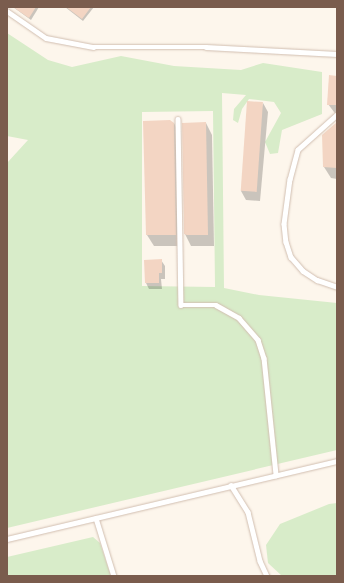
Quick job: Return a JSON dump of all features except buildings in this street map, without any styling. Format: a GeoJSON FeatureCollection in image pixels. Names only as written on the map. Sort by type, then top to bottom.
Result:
{"type":"FeatureCollection","features":[{"type":"Feature","properties":{"kind":"lane"},"geometry":{"type":"LineString","coordinates":[[7,11],[46,38],[93,47],[206,47],[337,54]]}},
{"type":"Feature","properties":{"kind":"lane"},"geometry":{"type":"LineString","coordinates":[[337,115],[298,150],[290,179],[284,224],[286,242],[291,257],[299,266],[316,280],[337,287]]}},
{"type":"Feature","properties":{"kind":"lane"},"geometry":{"type":"LineString","coordinates":[[178,120],[181,305],[216,305],[239,318],[258,340],[264,358],[276,475]]}},
{"type":"Feature","properties":{"kind":"lane"},"geometry":{"type":"LineString","coordinates":[[7,539],[337,461]]}},
{"type":"Feature","properties":{"kind":"lane"},"geometry":{"type":"LineString","coordinates":[[231,485],[248,512],[260,561],[267,576]]}},
{"type":"Feature","properties":{"kind":"lane"},"geometry":{"type":"LineString","coordinates":[[96,518],[114,576]]}},
{"type":"Feature","properties":{"kind":"green space"},"geometry":{"type":"Polygon","coordinates":[[[7,33],[48,60],[72,67],[121,56],[174,66],[241,70],[263,63],[322,72],[322,114],[282,130],[278,153],[270,154],[265,142],[281,113],[274,102],[249,99],[242,109],[238,123],[233,120],[234,109],[246,95],[222,93],[224,288],[259,295],[337,303],[337,450],[7,528],[7,163],[28,140],[7,136],[7,33]],[[213,111],[142,112],[142,286],[215,287],[213,111]]]}},
{"type":"Feature","properties":{"kind":"green space"},"geometry":{"type":"Polygon","coordinates":[[[337,503],[337,575],[282,576],[268,563],[266,545],[280,524],[329,504],[337,503]]]}},
{"type":"Feature","properties":{"kind":"green space"},"geometry":{"type":"Polygon","coordinates":[[[93,537],[100,543],[111,576],[7,576],[7,557],[93,537]]]}}]}
